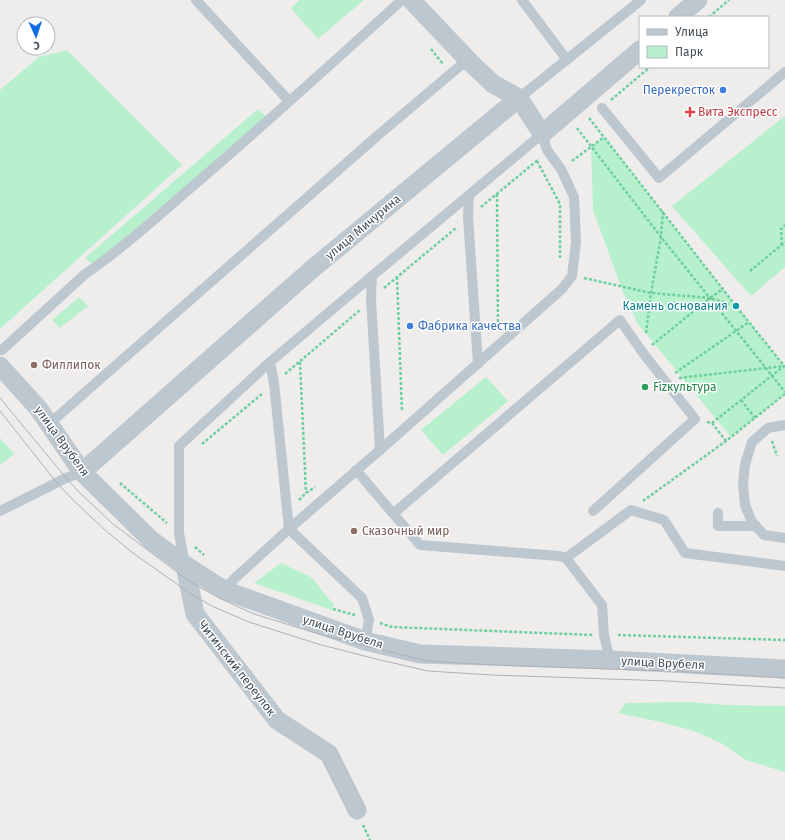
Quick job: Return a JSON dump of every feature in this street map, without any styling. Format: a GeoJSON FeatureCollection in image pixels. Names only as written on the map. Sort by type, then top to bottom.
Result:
{"type":"FeatureCollection","features":[{"type":"Feature","properties":{"kind":"street"},"geometry":{"type":"LineString","coordinates":[[408,0],[467,60],[493,84],[519,98],[545,142],[639,51]]}},
{"type":"Feature","properties":{"kind":"street"},"geometry":{"type":"LineString","coordinates":[[679,16],[698,0]]}},
{"type":"Feature","properties":{"kind":"street","name":"улица Мичурина"},"geometry":{"type":"LineString","coordinates":[[82,472],[311,270],[519,98]]}},
{"type":"Feature","properties":{"kind":"street","name":"улица Врубеля"},"geometry":{"type":"LineString","coordinates":[[1,358],[38,408],[82,472],[151,540],[224,590],[365,641],[420,654],[610,660],[785,668]]}},
{"type":"Feature","properties":{"kind":"street","name":"Читинский переулок"},"geometry":{"type":"LineString","coordinates":[[186,565],[195,614],[277,720],[329,754],[357,810]]}},
{"type":"Feature","properties":{"kind":"lane"},"geometry":{"type":"LineString","coordinates":[[196,0],[289,101]]}},
{"type":"Feature","properties":{"kind":"lane"},"geometry":{"type":"LineString","coordinates":[[1,358],[84,275],[99,265],[137,234],[226,159],[289,101],[408,0]]}},
{"type":"Feature","properties":{"kind":"lane"},"geometry":{"type":"LineString","coordinates":[[522,0],[567,60]]}},
{"type":"Feature","properties":{"kind":"lane"},"geometry":{"type":"LineString","coordinates":[[519,98],[641,0]]}},
{"type":"Feature","properties":{"kind":"lane"},"geometry":{"type":"LineString","coordinates":[[57,417],[376,137],[467,60]]}},
{"type":"Feature","properties":{"kind":"lane"},"geometry":{"type":"LineString","coordinates":[[602,108],[659,178],[785,72]]}},
{"type":"Feature","properties":{"kind":"lane"},"geometry":{"type":"LineString","coordinates":[[186,565],[179,534],[179,446],[270,362],[469,195],[545,142],[561,169],[574,197],[576,242],[572,276],[562,289],[478,364],[288,528],[224,590]]}},
{"type":"Feature","properties":{"kind":"lane"},"geometry":{"type":"LineString","coordinates":[[469,195],[468,217],[478,364]]}},
{"type":"Feature","properties":{"kind":"lane"},"geometry":{"type":"LineString","coordinates":[[372,276],[371,300],[380,450]]}},
{"type":"Feature","properties":{"kind":"lane"},"geometry":{"type":"LineString","coordinates":[[394,513],[620,320],[643,354],[695,419],[593,511]]}},
{"type":"Feature","properties":{"kind":"lane"},"geometry":{"type":"LineString","coordinates":[[270,362],[274,383],[288,528],[362,598],[369,620],[365,641]]}},
{"type":"Feature","properties":{"kind":"lane"},"geometry":{"type":"LineString","coordinates":[[785,425],[768,428],[752,442],[744,464],[743,486],[745,505],[752,522],[764,535],[785,538]]}},
{"type":"Feature","properties":{"kind":"lane"},"geometry":{"type":"LineString","coordinates":[[356,470],[420,545],[559,556],[566,558],[602,605],[604,635],[610,660]]}},
{"type":"Feature","properties":{"kind":"lane"},"geometry":{"type":"LineString","coordinates":[[0,511],[66,478],[82,472]]}},
{"type":"Feature","properties":{"kind":"lane"},"geometry":{"type":"LineString","coordinates":[[566,558],[630,510],[664,520],[685,553],[785,566]]}},
{"type":"Feature","properties":{"kind":"lane"},"geometry":{"type":"LineString","coordinates":[[718,513],[718,526],[756,526]]}},
{"type":"Feature","properties":{"kind":"path"},"geometry":{"type":"LineString","coordinates":[[710,16],[729,0]]}},
{"type":"Feature","properties":{"kind":"path"},"geometry":{"type":"LineString","coordinates":[[428,44],[442,63],[436,68]]}},
{"type":"Feature","properties":{"kind":"path"},"geometry":{"type":"LineString","coordinates":[[589,118],[736,306],[785,366]]}},
{"type":"Feature","properties":{"kind":"path"},"geometry":{"type":"LineString","coordinates":[[572,161],[617,127]]}},
{"type":"Feature","properties":{"kind":"path"},"geometry":{"type":"LineString","coordinates":[[577,128],[661,237],[785,393],[726,441],[630,510]]}},
{"type":"Feature","properties":{"kind":"path"},"geometry":{"type":"LineString","coordinates":[[197,449],[397,277],[537,161],[545,142]]}},
{"type":"Feature","properties":{"kind":"path"},"geometry":{"type":"LineString","coordinates":[[537,161],[560,204],[560,270],[572,276],[651,293],[710,298],[736,306]]}},
{"type":"Feature","properties":{"kind":"path"},"geometry":{"type":"LineString","coordinates":[[497,194],[498,330],[504,326]]}},
{"type":"Feature","properties":{"kind":"path"},"geometry":{"type":"LineString","coordinates":[[643,354],[651,293],[661,237],[663,212]]}},
{"type":"Feature","properties":{"kind":"path"},"geometry":{"type":"LineString","coordinates":[[782,245],[781,228],[785,225]]}},
{"type":"Feature","properties":{"kind":"path"},"geometry":{"type":"LineString","coordinates":[[750,271],[785,242]]}},
{"type":"Feature","properties":{"kind":"path"},"geometry":{"type":"LineString","coordinates":[[397,277],[402,412],[408,408]]}},
{"type":"Feature","properties":{"kind":"path"},"geometry":{"type":"LineString","coordinates":[[643,354],[710,298],[723,289]]}},
{"type":"Feature","properties":{"kind":"path"},"geometry":{"type":"LineString","coordinates":[[664,380],[749,322]]}},
{"type":"Feature","properties":{"kind":"path"},"geometry":{"type":"LineString","coordinates":[[300,361],[306,493]]}},
{"type":"Feature","properties":{"kind":"path"},"geometry":{"type":"LineString","coordinates":[[664,380],[785,366]]}},
{"type":"Feature","properties":{"kind":"path"},"geometry":{"type":"LineString","coordinates":[[712,423],[785,366]]}},
{"type":"Feature","properties":{"kind":"path"},"geometry":{"type":"LineString","coordinates":[[695,419],[712,423],[726,441]]}},
{"type":"Feature","properties":{"kind":"path"},"geometry":{"type":"LineString","coordinates":[[119,482],[179,534]]}},
{"type":"Feature","properties":{"kind":"path"},"geometry":{"type":"LineString","coordinates":[[287,512],[306,493],[319,485]]}},
{"type":"Feature","properties":{"kind":"path"},"geometry":{"type":"LineString","coordinates":[[326,607],[392,628],[785,640]]}},
{"type":"Feature","properties":{"kind":"green space"},"geometry":{"type":"Polygon","coordinates":[[[300,0],[364,0],[318,39],[291,8],[300,0]]]}},
{"type":"Feature","properties":{"kind":"green space"},"geometry":{"type":"Polygon","coordinates":[[[67,50],[182,165],[0,329],[0,90],[39,57],[56,56],[56,53],[67,50]]]}},
{"type":"Feature","properties":{"kind":"green space"},"geometry":{"type":"Polygon","coordinates":[[[258,109],[267,117],[93,265],[85,258],[258,109]]]}},
{"type":"Feature","properties":{"kind":"green space"},"geometry":{"type":"Polygon","coordinates":[[[785,116],[785,267],[751,296],[672,206],[785,116]]]}},
{"type":"Feature","properties":{"kind":"green space"},"geometry":{"type":"Polygon","coordinates":[[[604,137],[785,367],[785,394],[731,437],[638,324],[623,292],[593,210],[591,147],[604,137]]]}},
{"type":"Feature","properties":{"kind":"green space"},"geometry":{"type":"Polygon","coordinates":[[[79,297],[88,306],[60,328],[52,320],[79,297]]]}},
{"type":"Feature","properties":{"kind":"green space"},"geometry":{"type":"Polygon","coordinates":[[[486,377],[508,401],[443,455],[421,430],[486,377]]]}},
{"type":"Feature","properties":{"kind":"green space"},"geometry":{"type":"Polygon","coordinates":[[[0,438],[14,454],[0,465],[0,438]]]}},
{"type":"Feature","properties":{"kind":"green space"},"geometry":{"type":"Polygon","coordinates":[[[281,563],[311,577],[334,605],[332,610],[254,583],[281,563]]]}},
{"type":"Feature","properties":{"kind":"green space"},"geometry":{"type":"Polygon","coordinates":[[[688,702],[726,705],[785,706],[785,772],[746,760],[721,743],[694,731],[618,713],[626,703],[688,702]]]}},
{"type":"Feature","properties":{"kind":"tram line"},"geometry":{"type":"LineString","coordinates":[[0,398],[66,478],[113,524],[189,581],[219,598],[254,614],[322,635],[427,661],[494,665],[670,671],[785,678]]}},
{"type":"Feature","properties":{"kind":"tram line"},"geometry":{"type":"LineString","coordinates":[[0,411],[57,483],[105,530],[133,553],[191,594],[214,607],[249,622],[318,644],[428,671],[492,675],[668,681],[785,688]]}},
{"type":"Feature","properties":{"kind":"place","name":"Перекресток"},"geometry":{"type":"Point","coordinates":[723,90]}},
{"type":"Feature","properties":{"kind":"place","name":"Вита Экспресс"},"geometry":{"type":"Point","coordinates":[690,112]}},
{"type":"Feature","properties":{"kind":"place","name":"Камень основания"},"geometry":{"type":"Point","coordinates":[736,306]}},
{"type":"Feature","properties":{"kind":"place","name":"Фабрика качества"},"geometry":{"type":"Point","coordinates":[410,326]}},
{"type":"Feature","properties":{"kind":"place","name":"Филлипок"},"geometry":{"type":"Point","coordinates":[34,365]}},
{"type":"Feature","properties":{"kind":"place","name":"Fizкультура"},"geometry":{"type":"Point","coordinates":[645,387]}},
{"type":"Feature","properties":{"kind":"place","name":"Сказочный мир"},"geometry":{"type":"Point","coordinates":[354,531]}}]}
